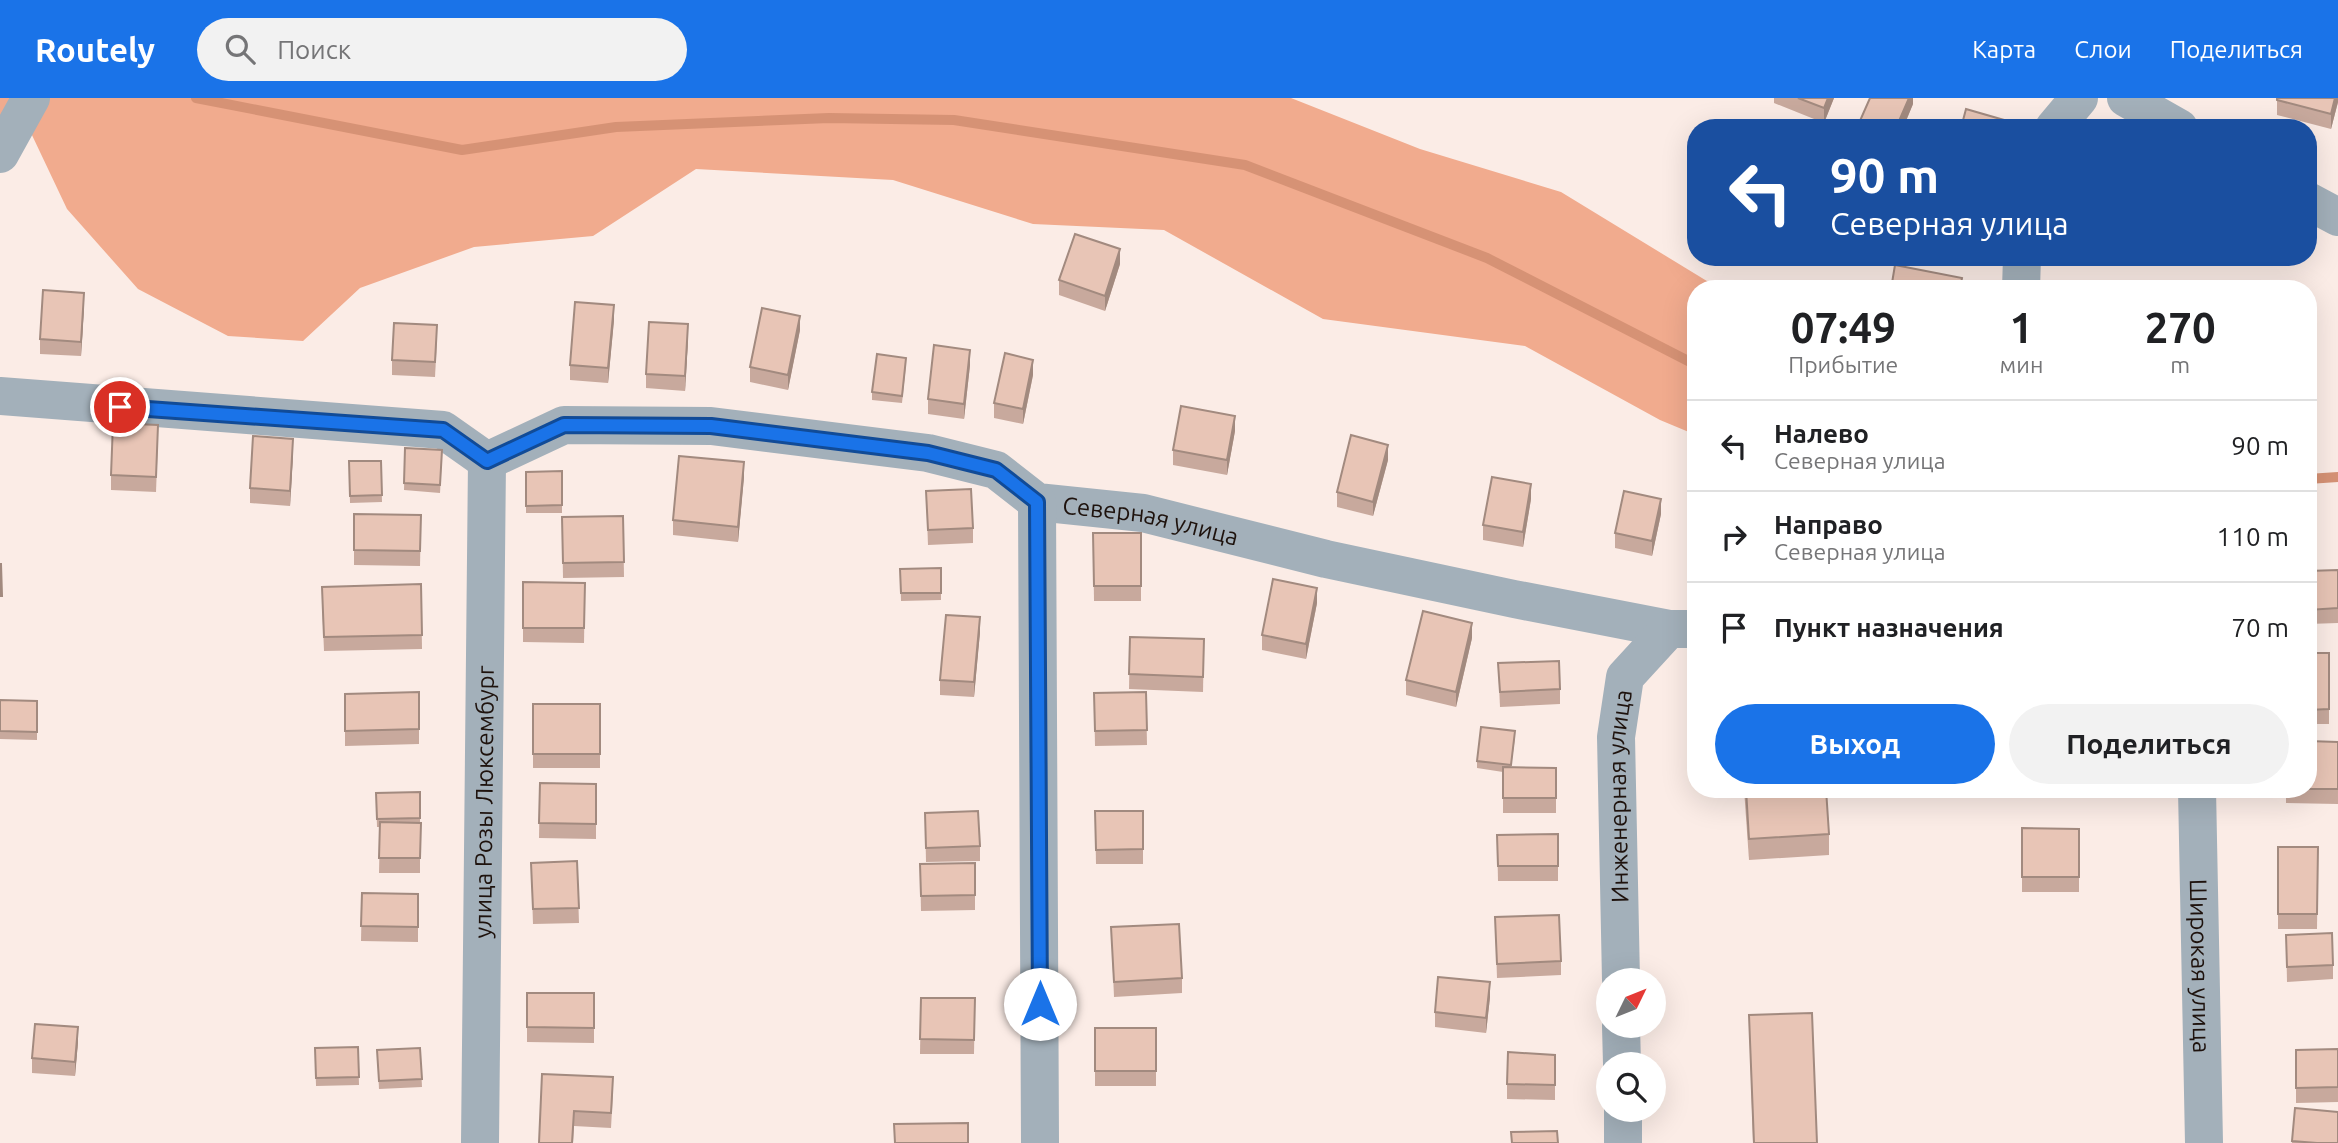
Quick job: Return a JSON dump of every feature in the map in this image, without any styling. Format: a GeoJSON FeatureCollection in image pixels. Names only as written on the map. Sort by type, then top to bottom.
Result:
{"type":"FeatureCollection","features":[{"type":"Feature","properties":{"kind":"street"},"geometry":{"type":"LineString","coordinates":[[2062,119],[2079,98]]}},
{"type":"Feature","properties":{"kind":"street"},"geometry":{"type":"LineString","coordinates":[[2126,98],[2163,119]]}},
{"type":"Feature","properties":{"kind":"street"},"geometry":{"type":"LineString","coordinates":[[0,154],[27,106]]}},
{"type":"Feature","properties":{"kind":"street"},"geometry":{"type":"LineString","coordinates":[[2317,206],[2338,217]]}},
{"type":"Feature","properties":{"kind":"street"},"geometry":{"type":"LineString","coordinates":[[0,396],[443,430],[487,461]]}},
{"type":"Feature","properties":{"kind":"street","name":"Северная улица"},"geometry":{"type":"LineString","coordinates":[[487,461],[564,425],[711,426],[928,453],[996,470],[1037,502],[1143,513],[1326,559],[1682,629]]}},
{"type":"Feature","properties":{"kind":"street","name":"улица Розы Люксембург"},"geometry":{"type":"LineString","coordinates":[[480,1143],[487,461]]}},
{"type":"Feature","properties":{"kind":"street"},"geometry":{"type":"LineString","coordinates":[[1037,502],[1040,1143]]}},
{"type":"Feature","properties":{"kind":"street","name":"Инженерная улица"},"geometry":{"type":"LineString","coordinates":[[1621,968],[1616,737],[1625,677],[1682,629]]}},
{"type":"Feature","properties":{"kind":"street","name":"Широкая улица"},"geometry":{"type":"LineString","coordinates":[[2197,798],[2203,1143]]}},
{"type":"Feature","properties":{"kind":"street"},"geometry":{"type":"LineString","coordinates":[[1623,1122],[1623,1143]]}},
{"type":"Feature","properties":{"kind":"shaded area"},"geometry":{"type":"Polygon","coordinates":[[[0,98],[1291,98],[1420,149],[1561,192],[1705,280],[1687,280],[1687,431],[1660,420],[1525,346],[1323,319],[1164,230],[1033,224],[893,180],[696,169],[593,236],[474,247],[360,288],[303,341],[228,336],[138,289],[67,209],[22,114],[0,154],[0,98]]]}},
{"type":"Feature","properties":{"kind":"building"},"geometry":{"type":"Polygon","coordinates":[[[1798,98],[1828,98],[1824,108],[1798,98]]]}},
{"type":"Feature","properties":{"kind":"building"},"geometry":{"type":"Polygon","coordinates":[[[1870,98],[1909,98],[1900,119],[1861,119],[1870,98]]]}},
{"type":"Feature","properties":{"kind":"building"},"geometry":{"type":"Polygon","coordinates":[[[2277,98],[2335,98],[2331,114],[2277,98]]]}},
{"type":"Feature","properties":{"kind":"building"},"geometry":{"type":"Polygon","coordinates":[[[1966,109],[2001,119],[1963,119],[1966,109]]]}},
{"type":"Feature","properties":{"kind":"building"},"geometry":{"type":"Polygon","coordinates":[[[1075,234],[1120,249],[1105,296],[1059,280],[1075,234]]]}},
{"type":"Feature","properties":{"kind":"building"},"geometry":{"type":"Polygon","coordinates":[[[1895,266],[1962,278],[1962,280],[1892,280],[1895,266]]]}},
{"type":"Feature","properties":{"kind":"building"},"geometry":{"type":"Polygon","coordinates":[[[43,290],[84,293],[81,342],[40,339],[43,290]]]}},
{"type":"Feature","properties":{"kind":"building"},"geometry":{"type":"Polygon","coordinates":[[[575,302],[614,305],[608,368],[570,365],[575,302]]]}},
{"type":"Feature","properties":{"kind":"building"},"geometry":{"type":"Polygon","coordinates":[[[762,308],[800,316],[788,375],[750,367],[762,308]]]}},
{"type":"Feature","properties":{"kind":"building"},"geometry":{"type":"Polygon","coordinates":[[[649,322],[688,324],[685,376],[646,374],[649,322]]]}},
{"type":"Feature","properties":{"kind":"building"},"geometry":{"type":"Polygon","coordinates":[[[394,323],[437,325],[435,362],[392,360],[394,323]]]}},
{"type":"Feature","properties":{"kind":"building"},"geometry":{"type":"Polygon","coordinates":[[[934,345],[970,350],[964,404],[928,399],[934,345]]]}},
{"type":"Feature","properties":{"kind":"building"},"geometry":{"type":"Polygon","coordinates":[[[1005,353],[1033,360],[1023,409],[994,403],[1005,353]]]}},
{"type":"Feature","properties":{"kind":"building"},"geometry":{"type":"Polygon","coordinates":[[[877,354],[906,358],[902,396],[872,392],[877,354]]]}},
{"type":"Feature","properties":{"kind":"building"},"geometry":{"type":"Polygon","coordinates":[[[1181,406],[1235,416],[1227,460],[1173,450],[1181,406]]]}},
{"type":"Feature","properties":{"kind":"building"},"geometry":{"type":"Polygon","coordinates":[[[113,423],[158,425],[156,477],[111,475],[113,423]]]}},
{"type":"Feature","properties":{"kind":"building"},"geometry":{"type":"Polygon","coordinates":[[[1351,435],[1388,445],[1373,502],[1337,492],[1351,435]]]}},
{"type":"Feature","properties":{"kind":"building"},"geometry":{"type":"Polygon","coordinates":[[[253,436],[293,439],[290,491],[250,488],[253,436]]]}},
{"type":"Feature","properties":{"kind":"building"},"geometry":{"type":"Polygon","coordinates":[[[405,448],[442,450],[440,485],[404,483],[405,448]]]}},
{"type":"Feature","properties":{"kind":"building"},"geometry":{"type":"Polygon","coordinates":[[[679,456],[744,462],[738,527],[673,520],[679,456]]]}},
{"type":"Feature","properties":{"kind":"building"},"geometry":{"type":"Polygon","coordinates":[[[349,461],[381,461],[382,495],[350,496],[349,461]]]}},
{"type":"Feature","properties":{"kind":"building"},"geometry":{"type":"Polygon","coordinates":[[[562,471],[562,505],[526,506],[526,472],[562,471]]]}},
{"type":"Feature","properties":{"kind":"building"},"geometry":{"type":"Polygon","coordinates":[[[1492,477],[1531,484],[1523,532],[1483,525],[1492,477]]]}},
{"type":"Feature","properties":{"kind":"building"},"geometry":{"type":"Polygon","coordinates":[[[971,489],[973,528],[928,530],[926,491],[971,489]]]}},
{"type":"Feature","properties":{"kind":"building"},"geometry":{"type":"Polygon","coordinates":[[[1624,491],[1661,499],[1652,541],[1615,533],[1624,491]]]}},
{"type":"Feature","properties":{"kind":"building"},"geometry":{"type":"Polygon","coordinates":[[[354,514],[421,515],[420,551],[354,550],[354,514]]]}},
{"type":"Feature","properties":{"kind":"building"},"geometry":{"type":"Polygon","coordinates":[[[623,516],[624,562],[563,563],[562,517],[623,516]]]}},
{"type":"Feature","properties":{"kind":"building"},"geometry":{"type":"Polygon","coordinates":[[[1093,533],[1141,533],[1141,586],[1094,586],[1093,533]]]}},
{"type":"Feature","properties":{"kind":"building"},"geometry":{"type":"Polygon","coordinates":[[[1,564],[2,596],[0,596],[1,564]]]}},
{"type":"Feature","properties":{"kind":"building"},"geometry":{"type":"Polygon","coordinates":[[[941,568],[941,593],[901,593],[900,569],[941,568]]]}},
{"type":"Feature","properties":{"kind":"building"},"geometry":{"type":"Polygon","coordinates":[[[2338,570],[2338,608],[2317,609],[2317,571],[2338,570]]]}},
{"type":"Feature","properties":{"kind":"building"},"geometry":{"type":"Polygon","coordinates":[[[1273,579],[1317,588],[1306,644],[1262,635],[1273,579]]]}},
{"type":"Feature","properties":{"kind":"building"},"geometry":{"type":"Polygon","coordinates":[[[523,582],[585,583],[584,628],[523,628],[523,582]]]}},
{"type":"Feature","properties":{"kind":"building"},"geometry":{"type":"Polygon","coordinates":[[[421,584],[422,635],[324,637],[322,587],[421,584]]]}},
{"type":"Feature","properties":{"kind":"building"},"geometry":{"type":"Polygon","coordinates":[[[1423,611],[1472,623],[1456,692],[1406,680],[1423,611]]]}},
{"type":"Feature","properties":{"kind":"building"},"geometry":{"type":"Polygon","coordinates":[[[946,615],[980,617],[974,682],[940,680],[946,615]]]}},
{"type":"Feature","properties":{"kind":"building"},"geometry":{"type":"Polygon","coordinates":[[[1130,637],[1204,639],[1203,677],[1129,674],[1130,637]]]}},
{"type":"Feature","properties":{"kind":"building"},"geometry":{"type":"Polygon","coordinates":[[[2317,653],[2329,653],[2329,709],[2317,710],[2317,653]]]}},
{"type":"Feature","properties":{"kind":"building"},"geometry":{"type":"Polygon","coordinates":[[[1559,661],[1560,689],[1500,692],[1498,663],[1559,661]]]}},
{"type":"Feature","properties":{"kind":"building"},"geometry":{"type":"Polygon","coordinates":[[[419,692],[419,729],[345,731],[345,694],[419,692]]]}},
{"type":"Feature","properties":{"kind":"building"},"geometry":{"type":"Polygon","coordinates":[[[1146,692],[1147,730],[1095,731],[1094,693],[1146,692]]]}},
{"type":"Feature","properties":{"kind":"building"},"geometry":{"type":"Polygon","coordinates":[[[0,700],[37,701],[37,732],[0,731],[0,700]]]}},
{"type":"Feature","properties":{"kind":"building"},"geometry":{"type":"Polygon","coordinates":[[[533,704],[600,704],[600,754],[533,754],[533,704]]]}},
{"type":"Feature","properties":{"kind":"building"},"geometry":{"type":"Polygon","coordinates":[[[1481,727],[1515,731],[1511,765],[1477,761],[1481,727]]]}},
{"type":"Feature","properties":{"kind":"building"},"geometry":{"type":"Polygon","coordinates":[[[2317,741],[2338,742],[2338,789],[2317,789],[2317,741]]]}},
{"type":"Feature","properties":{"kind":"building"},"geometry":{"type":"Polygon","coordinates":[[[1503,767],[1556,768],[1556,798],[1503,798],[1503,767]]]}},
{"type":"Feature","properties":{"kind":"building"},"geometry":{"type":"Polygon","coordinates":[[[540,783],[596,784],[596,824],[539,823],[540,783]]]}},
{"type":"Feature","properties":{"kind":"building"},"geometry":{"type":"Polygon","coordinates":[[[420,792],[420,818],[377,819],[376,793],[420,792]]]}},
{"type":"Feature","properties":{"kind":"building"},"geometry":{"type":"Polygon","coordinates":[[[1747,798],[1827,798],[1829,834],[1749,839],[1747,798]]]}},
{"type":"Feature","properties":{"kind":"building"},"geometry":{"type":"Polygon","coordinates":[[[978,811],[980,846],[926,848],[925,813],[978,811]]]}},
{"type":"Feature","properties":{"kind":"building"},"geometry":{"type":"Polygon","coordinates":[[[1095,811],[1143,811],[1143,849],[1096,850],[1095,811]]]}},
{"type":"Feature","properties":{"kind":"building"},"geometry":{"type":"Polygon","coordinates":[[[380,822],[421,823],[420,858],[379,858],[380,822]]]}},
{"type":"Feature","properties":{"kind":"building"},"geometry":{"type":"Polygon","coordinates":[[[2022,828],[2079,829],[2079,877],[2022,877],[2022,828]]]}},
{"type":"Feature","properties":{"kind":"building"},"geometry":{"type":"Polygon","coordinates":[[[1558,834],[1558,866],[1498,866],[1497,835],[1558,834]]]}},
{"type":"Feature","properties":{"kind":"building"},"geometry":{"type":"Polygon","coordinates":[[[2278,847],[2318,847],[2317,914],[2278,914],[2278,847]]]}},
{"type":"Feature","properties":{"kind":"building"},"geometry":{"type":"Polygon","coordinates":[[[577,861],[579,908],[533,909],[531,863],[577,861]]]}},
{"type":"Feature","properties":{"kind":"building"},"geometry":{"type":"Polygon","coordinates":[[[975,863],[975,895],[921,896],[920,864],[975,863]]]}},
{"type":"Feature","properties":{"kind":"building"},"geometry":{"type":"Polygon","coordinates":[[[362,893],[418,894],[418,927],[361,926],[362,893]]]}},
{"type":"Feature","properties":{"kind":"building"},"geometry":{"type":"Polygon","coordinates":[[[1559,915],[1561,961],[1497,964],[1495,917],[1559,915]]]}},
{"type":"Feature","properties":{"kind":"building"},"geometry":{"type":"Polygon","coordinates":[[[1179,924],[1182,978],[1114,982],[1111,927],[1179,924]]]}},
{"type":"Feature","properties":{"kind":"building"},"geometry":{"type":"Polygon","coordinates":[[[2332,933],[2333,965],[2287,967],[2286,935],[2332,933]]]}},
{"type":"Feature","properties":{"kind":"building"},"geometry":{"type":"Polygon","coordinates":[[[1438,977],[1490,982],[1486,1018],[1435,1012],[1438,977]]]}},
{"type":"Feature","properties":{"kind":"building"},"geometry":{"type":"Polygon","coordinates":[[[527,993],[594,993],[594,1028],[527,1027],[527,993]]]}},
{"type":"Feature","properties":{"kind":"building"},"geometry":{"type":"Polygon","coordinates":[[[921,998],[975,998],[974,1040],[920,1039],[921,998]]]}},
{"type":"Feature","properties":{"kind":"building"},"geometry":{"type":"Polygon","coordinates":[[[1812,1013],[1817,1143],[1754,1143],[1749,1015],[1812,1013]]]}},
{"type":"Feature","properties":{"kind":"building"},"geometry":{"type":"Polygon","coordinates":[[[35,1024],[78,1027],[75,1062],[32,1058],[35,1024]]]}},
{"type":"Feature","properties":{"kind":"building"},"geometry":{"type":"Polygon","coordinates":[[[1095,1028],[1156,1028],[1156,1071],[1095,1071],[1095,1028]]]}},
{"type":"Feature","properties":{"kind":"building"},"geometry":{"type":"Polygon","coordinates":[[[358,1047],[359,1077],[316,1078],[315,1048],[358,1047]]]}},
{"type":"Feature","properties":{"kind":"building"},"geometry":{"type":"Polygon","coordinates":[[[420,1048],[422,1079],[379,1081],[377,1050],[420,1048]]]}},
{"type":"Feature","properties":{"kind":"building"},"geometry":{"type":"Polygon","coordinates":[[[2338,1049],[2338,1087],[2296,1088],[2296,1050],[2338,1049]]]}},
{"type":"Feature","properties":{"kind":"building"},"geometry":{"type":"Polygon","coordinates":[[[1508,1052],[1555,1055],[1555,1085],[1507,1084],[1508,1052]]]}},
{"type":"Feature","properties":{"kind":"building"},"geometry":{"type":"Polygon","coordinates":[[[542,1074],[613,1077],[611,1113],[574,1111],[572,1143],[539,1143],[542,1074]]]}},
{"type":"Feature","properties":{"kind":"building"},"geometry":{"type":"Polygon","coordinates":[[[2295,1108],[2338,1112],[2338,1143],[2292,1141],[2295,1108]]]}},
{"type":"Feature","properties":{"kind":"building"},"geometry":{"type":"Polygon","coordinates":[[[968,1123],[968,1143],[895,1143],[894,1124],[968,1123]]]}},
{"type":"Feature","properties":{"kind":"building"},"geometry":{"type":"Polygon","coordinates":[[[1557,1131],[1558,1143],[1512,1143],[1511,1132],[1557,1131]]]}},
{"type":"Feature","properties":{"kind":"waterway"},"geometry":{"type":"LineString","coordinates":[[196,98],[462,150],[616,127],[829,118],[954,120],[1245,165],[1487,258],[1687,360]]}},
{"type":"Feature","properties":{"kind":"waterway"},"geometry":{"type":"LineString","coordinates":[[2317,478],[2338,477]]}},
{"type":"Feature","properties":{"kind":"route"},"geometry":{"type":"LineString","coordinates":[[120,407],[443,430],[487,461],[564,425],[711,426],[928,453],[996,470],[1037,502],[1040,1004]]}}]}
